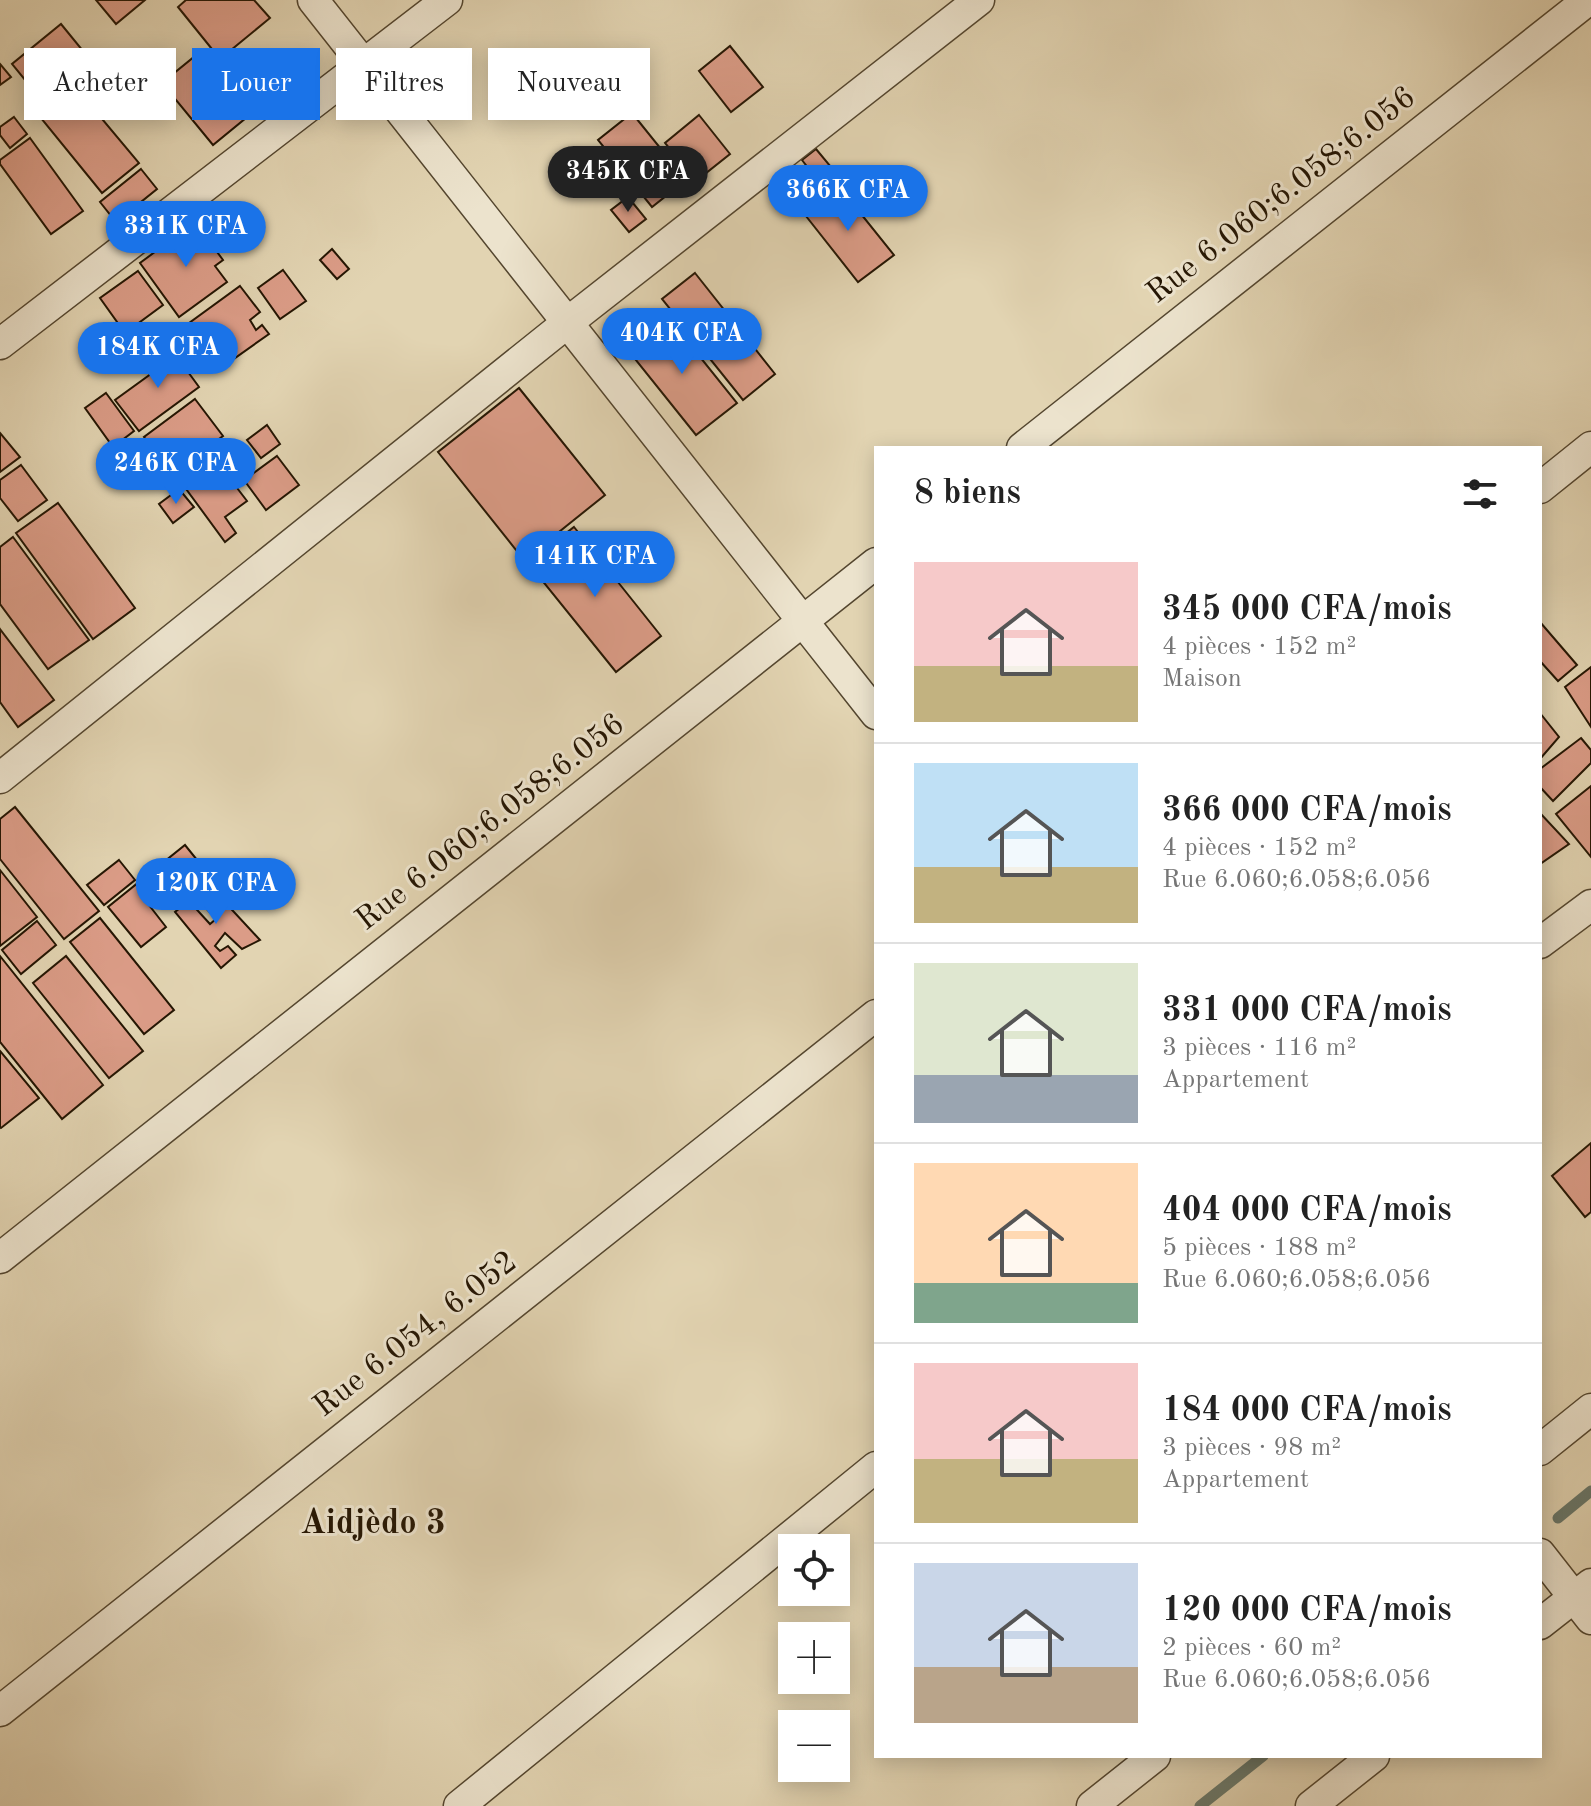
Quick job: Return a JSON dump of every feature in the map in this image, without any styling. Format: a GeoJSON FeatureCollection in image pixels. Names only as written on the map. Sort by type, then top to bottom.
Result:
{"type":"FeatureCollection","features":[{"type":"Feature","properties":{"kind":"street"},"geometry":{"type":"LineString","coordinates":[[313,0],[351,48]]}},
{"type":"Feature","properties":{"kind":"street"},"geometry":{"type":"LineString","coordinates":[[385,48],[447,0]]}},
{"type":"Feature","properties":{"kind":"street"},"geometry":{"type":"LineString","coordinates":[[0,778],[567,323],[979,0]]}},
{"type":"Feature","properties":{"kind":"street","name":"Rue 6.060;6.058;6.056"},"geometry":{"type":"LineString","coordinates":[[1025,446],[1588,0]]}},
{"type":"Feature","properties":{"kind":"street"},"geometry":{"type":"LineString","coordinates":[[0,344],[336,86]]}},
{"type":"Feature","properties":{"kind":"street"},"geometry":{"type":"LineString","coordinates":[[408,120],[874,711]]}},
{"type":"Feature","properties":{"kind":"street"},"geometry":{"type":"LineString","coordinates":[[1542,486],[1591,447]]}},
{"type":"Feature","properties":{"kind":"street","name":"Rue 6.060;6.058;6.056"},"geometry":{"type":"LineString","coordinates":[[0,1258],[874,565]]}},
{"type":"Feature","properties":{"kind":"street"},"geometry":{"type":"LineString","coordinates":[[1542,942],[1591,905]]}},
{"type":"Feature","properties":{"kind":"street","name":"Rue 6.054, 6.052"},"geometry":{"type":"LineString","coordinates":[[0,1711],[874,1017]]}},
{"type":"Feature","properties":{"kind":"street"},"geometry":{"type":"LineString","coordinates":[[1542,1448],[1591,1409]]}},
{"type":"Feature","properties":{"kind":"street"},"geometry":{"type":"LineString","coordinates":[[459,1806],[874,1469]]}},
{"type":"Feature","properties":{"kind":"street"},"geometry":{"type":"LineString","coordinates":[[1542,1623],[1585,1600],[1547,1562]]}},
{"type":"Feature","properties":{"kind":"street"},"geometry":{"type":"LineString","coordinates":[[1092,1806],[1152,1758]]}},
{"type":"Feature","properties":{"kind":"street"},"geometry":{"type":"LineString","coordinates":[[1311,1806],[1371,1758]]}},
{"type":"Feature","properties":{"kind":"building"},"geometry":{"type":"Polygon","coordinates":[[[96,0],[145,0],[116,24],[96,0]]]}},
{"type":"Feature","properties":{"kind":"building"},"geometry":{"type":"Polygon","coordinates":[[[186,0],[254,0],[270,18],[233,48],[211,48],[178,7],[186,0]]]}},
{"type":"Feature","properties":{"kind":"building"},"geometry":{"type":"Polygon","coordinates":[[[61,24],[81,48],[32,48],[61,24]]]}},
{"type":"Feature","properties":{"kind":"building"},"geometry":{"type":"Polygon","coordinates":[[[730,46],[763,87],[731,112],[699,71],[730,46]]]}},
{"type":"Feature","properties":{"kind":"building"},"geometry":{"type":"Polygon","coordinates":[[[24,54],[24,79],[12,64],[24,54]]]}},
{"type":"Feature","properties":{"kind":"building"},"geometry":{"type":"Polygon","coordinates":[[[192,59],[192,119],[176,100],[176,72],[192,59]]]}},
{"type":"Feature","properties":{"kind":"building"},"geometry":{"type":"Polygon","coordinates":[[[0,64],[11,77],[0,85],[0,64]]]}},
{"type":"Feature","properties":{"kind":"building"},"geometry":{"type":"Polygon","coordinates":[[[699,115],[730,154],[696,181],[665,143],[699,115]]]}},
{"type":"Feature","properties":{"kind":"building"},"geometry":{"type":"Polygon","coordinates":[[[14,117],[27,134],[10,148],[0,135],[0,127],[14,117]]]}},
{"type":"Feature","properties":{"kind":"building"},"geometry":{"type":"Polygon","coordinates":[[[43,120],[103,120],[139,163],[102,193],[43,120]]]}},
{"type":"Feature","properties":{"kind":"building"},"geometry":{"type":"Polygon","coordinates":[[[192,120],[243,120],[213,145],[192,120]]]}},
{"type":"Feature","properties":{"kind":"building"},"geometry":{"type":"Polygon","coordinates":[[[623,120],[638,120],[686,180],[652,207],[598,140],[623,120]]]}},
{"type":"Feature","properties":{"kind":"building"},"geometry":{"type":"Polygon","coordinates":[[[30,138],[83,211],[51,234],[0,164],[0,160],[30,138]]]}},
{"type":"Feature","properties":{"kind":"building"},"geometry":{"type":"Polygon","coordinates":[[[816,149],[831,167],[816,178],[802,160],[816,149]]]}},
{"type":"Feature","properties":{"kind":"building"},"geometry":{"type":"Polygon","coordinates":[[[141,169],[157,189],[116,222],[100,202],[141,169]]]}},
{"type":"Feature","properties":{"kind":"building"},"geometry":{"type":"Polygon","coordinates":[[[837,184],[894,255],[858,282],[802,211],[837,184]]]}},
{"type":"Feature","properties":{"kind":"building"},"geometry":{"type":"Polygon","coordinates":[[[628,197],[646,219],[629,232],[611,210],[628,197]]]}},
{"type":"Feature","properties":{"kind":"building"},"geometry":{"type":"Polygon","coordinates":[[[195,222],[223,260],[215,266],[227,282],[179,317],[140,263],[195,222]]]}},
{"type":"Feature","properties":{"kind":"building"},"geometry":{"type":"Polygon","coordinates":[[[332,249],[349,269],[337,279],[320,260],[332,249]]]}},
{"type":"Feature","properties":{"kind":"building"},"geometry":{"type":"Polygon","coordinates":[[[283,270],[306,301],[280,319],[258,288],[283,270]]]}},
{"type":"Feature","properties":{"kind":"building"},"geometry":{"type":"Polygon","coordinates":[[[138,271],[163,305],[125,333],[100,298],[138,271]]]}},
{"type":"Feature","properties":{"kind":"building"},"geometry":{"type":"Polygon","coordinates":[[[695,273],[775,374],[743,400],[662,299],[695,273]]]}},
{"type":"Feature","properties":{"kind":"building"},"geometry":{"type":"Polygon","coordinates":[[[240,286],[260,312],[250,320],[256,330],[262,325],[269,334],[218,370],[185,326],[240,286]]]}},
{"type":"Feature","properties":{"kind":"building"},"geometry":{"type":"Polygon","coordinates":[[[668,317],[737,403],[696,435],[627,349],[668,317]]]}},
{"type":"Feature","properties":{"kind":"building"},"geometry":{"type":"Polygon","coordinates":[[[167,343],[199,387],[139,431],[115,400],[159,368],[150,356],[167,343]]]}},
{"type":"Feature","properties":{"kind":"building"},"geometry":{"type":"Polygon","coordinates":[[[519,388],[605,495],[524,560],[438,452],[519,388]]]}},
{"type":"Feature","properties":{"kind":"building"},"geometry":{"type":"Polygon","coordinates":[[[106,393],[134,431],[113,447],[85,408],[106,393]]]}},
{"type":"Feature","properties":{"kind":"building"},"geometry":{"type":"Polygon","coordinates":[[[195,399],[223,436],[172,473],[144,437],[195,399]]]}},
{"type":"Feature","properties":{"kind":"building"},"geometry":{"type":"Polygon","coordinates":[[[267,425],[280,444],[261,458],[247,440],[267,425]]]}},
{"type":"Feature","properties":{"kind":"building"},"geometry":{"type":"Polygon","coordinates":[[[0,433],[20,457],[0,472],[0,433]]]}},
{"type":"Feature","properties":{"kind":"building"},"geometry":{"type":"Polygon","coordinates":[[[211,454],[247,501],[225,517],[236,533],[225,542],[178,478],[211,454]]]}},
{"type":"Feature","properties":{"kind":"building"},"geometry":{"type":"Polygon","coordinates":[[[277,456],[299,485],[266,510],[244,480],[277,456]]]}},
{"type":"Feature","properties":{"kind":"building"},"geometry":{"type":"Polygon","coordinates":[[[21,465],[47,500],[18,521],[0,498],[0,480],[21,465]]]}},
{"type":"Feature","properties":{"kind":"building"},"geometry":{"type":"Polygon","coordinates":[[[179,489],[194,507],[173,523],[159,504],[179,489]]]}},
{"type":"Feature","properties":{"kind":"building"},"geometry":{"type":"Polygon","coordinates":[[[58,503],[135,608],[93,639],[16,533],[58,503]]]}},
{"type":"Feature","properties":{"kind":"building"},"geometry":{"type":"Polygon","coordinates":[[[574,527],[661,636],[616,672],[528,563],[574,527]]]}},
{"type":"Feature","properties":{"kind":"building"},"geometry":{"type":"Polygon","coordinates":[[[13,537],[89,640],[48,669],[0,604],[0,547],[13,537]]]}},
{"type":"Feature","properties":{"kind":"building"},"geometry":{"type":"Polygon","coordinates":[[[1542,624],[1577,665],[1558,681],[1542,663],[1542,624]]]}},
{"type":"Feature","properties":{"kind":"building"},"geometry":{"type":"Polygon","coordinates":[[[0,629],[54,700],[18,727],[0,702],[0,629]]]}},
{"type":"Feature","properties":{"kind":"building"},"geometry":{"type":"Polygon","coordinates":[[[1591,667],[1591,727],[1565,687],[1591,667]]]}},
{"type":"Feature","properties":{"kind":"building"},"geometry":{"type":"Polygon","coordinates":[[[1542,716],[1559,737],[1542,757],[1542,716]]]}},
{"type":"Feature","properties":{"kind":"building"},"geometry":{"type":"Polygon","coordinates":[[[1581,738],[1591,750],[1591,763],[1553,801],[1542,789],[1542,767],[1581,738]]]}},
{"type":"Feature","properties":{"kind":"building"},"geometry":{"type":"Polygon","coordinates":[[[1591,786],[1591,857],[1556,814],[1591,786]]]}},
{"type":"Feature","properties":{"kind":"building"},"geometry":{"type":"Polygon","coordinates":[[[15,807],[99,911],[64,939],[0,859],[0,819],[15,807]]]}},
{"type":"Feature","properties":{"kind":"building"},"geometry":{"type":"Polygon","coordinates":[[[1542,815],[1569,844],[1542,863],[1542,815]]]}},
{"type":"Feature","properties":{"kind":"building"},"geometry":{"type":"Polygon","coordinates":[[[185,845],[210,876],[169,908],[152,889],[142,896],[166,927],[141,947],[108,907],[185,845]]]}},
{"type":"Feature","properties":{"kind":"building"},"geometry":{"type":"Polygon","coordinates":[[[119,860],[135,880],[104,905],[87,885],[119,860]]]}},
{"type":"Feature","properties":{"kind":"building"},"geometry":{"type":"Polygon","coordinates":[[[0,870],[37,917],[0,946],[0,870]]]}},
{"type":"Feature","properties":{"kind":"building"},"geometry":{"type":"Polygon","coordinates":[[[209,885],[260,940],[242,949],[225,933],[215,946],[220,951],[228,946],[236,955],[221,968],[175,912],[189,901],[210,924],[216,919],[194,895],[209,885]]]}},
{"type":"Feature","properties":{"kind":"building"},"geometry":{"type":"Polygon","coordinates":[[[100,918],[174,1010],[144,1034],[70,942],[100,918]]]}},
{"type":"Feature","properties":{"kind":"building"},"geometry":{"type":"Polygon","coordinates":[[[37,921],[56,945],[21,974],[2,950],[37,921]]]}},
{"type":"Feature","properties":{"kind":"building"},"geometry":{"type":"Polygon","coordinates":[[[0,956],[103,1085],[62,1119],[0,1042],[0,956]]]}},
{"type":"Feature","properties":{"kind":"building"},"geometry":{"type":"Polygon","coordinates":[[[66,956],[143,1051],[109,1078],[33,983],[66,956]]]}},
{"type":"Feature","properties":{"kind":"building"},"geometry":{"type":"Polygon","coordinates":[[[0,1051],[39,1098],[1,1128],[0,1127],[0,1051]]]}},
{"type":"Feature","properties":{"kind":"building"},"geometry":{"type":"Polygon","coordinates":[[[1591,1143],[1591,1212],[1585,1217],[1552,1176],[1591,1143]]]}},
{"type":"Feature","properties":{"kind":"waterway"},"geometry":{"type":"LineString","coordinates":[[1558,1518],[1591,1491]]}},
{"type":"Feature","properties":{"kind":"waterway"},"geometry":{"type":"LineString","coordinates":[[1200,1806],[1260,1758]]}},
{"type":"Feature","properties":{"kind":"district","name":"Aidjèdo 3"},"geometry":{"type":"Point","coordinates":[373,1524]}}]}
